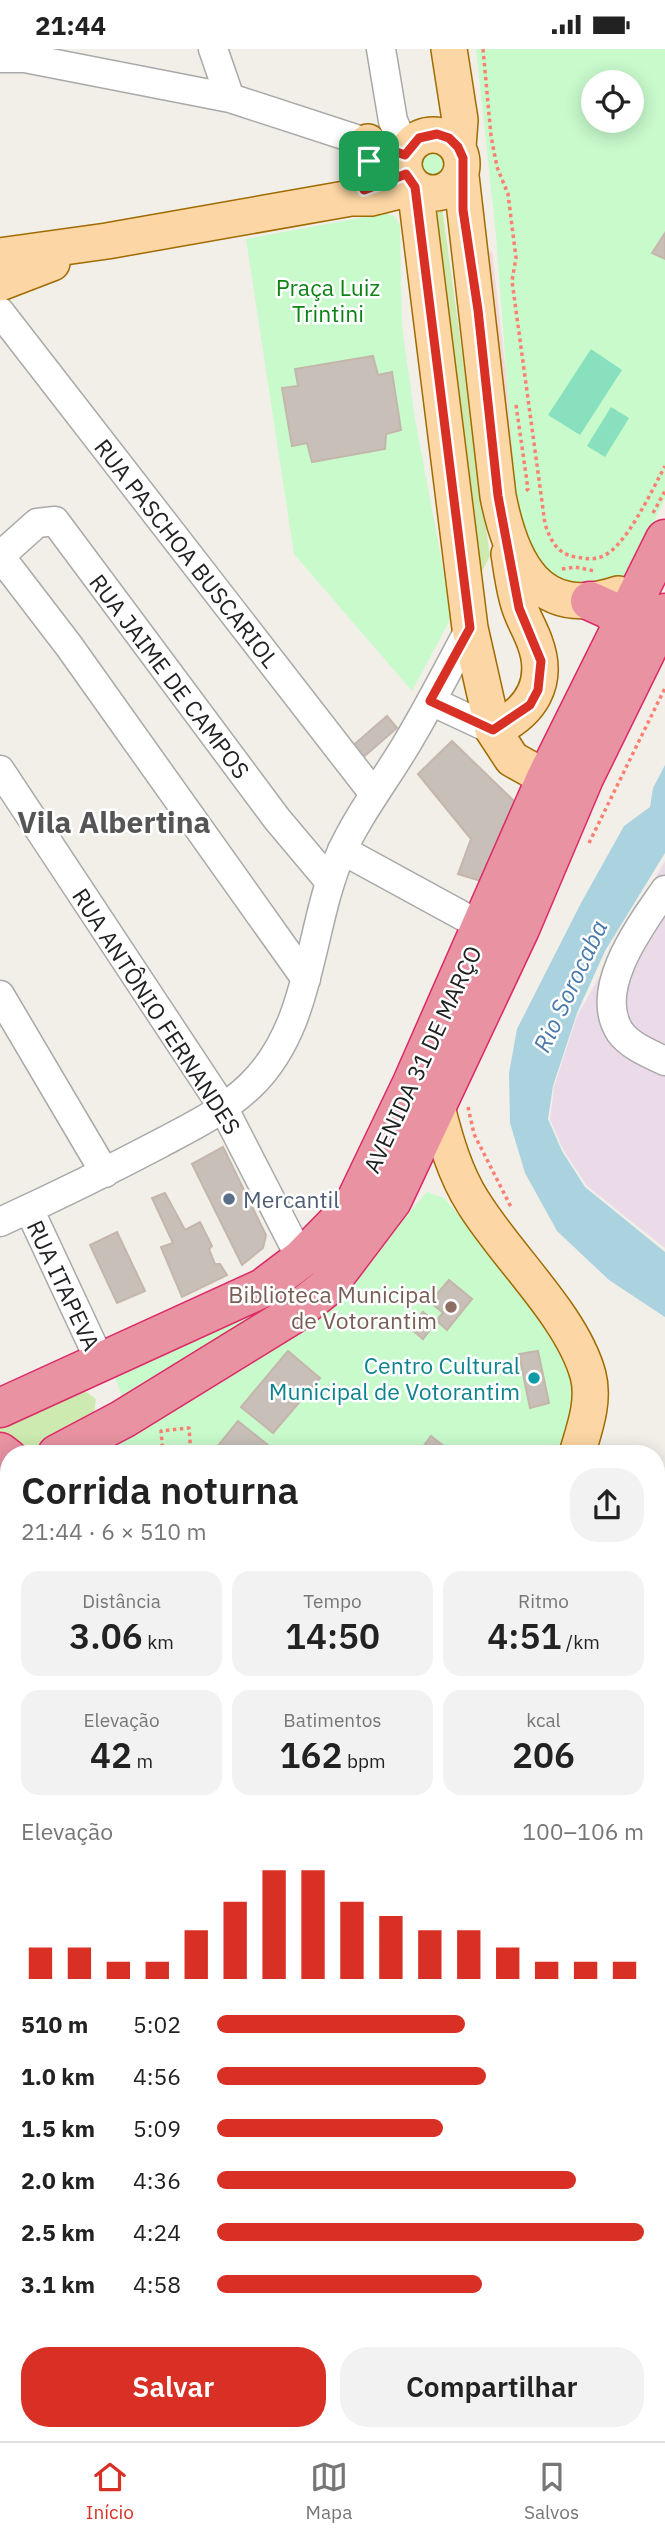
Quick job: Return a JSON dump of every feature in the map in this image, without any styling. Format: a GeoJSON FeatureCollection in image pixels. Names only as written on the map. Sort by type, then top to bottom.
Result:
{"type":"FeatureCollection","features":[{"type":"Feature","properties":{"kind":"highway","name":"AVENIDA 31 DE MARÇO"},"geometry":{"type":"LineString","coordinates":[[0,1408],[263,1288],[301,1259],[353,1206],[483,927],[546,778],[645,580],[659,527]]}},
{"type":"Feature","properties":{"kind":"highway"},"geometry":{"type":"LineString","coordinates":[[597,586],[610,610],[635,637],[654,673]]}},
{"type":"Feature","properties":{"kind":"highway","name":"AVENIDA 31 DE MARÇO"},"geometry":{"type":"LineString","coordinates":[[74,1445],[274,1326],[327,1287],[391,1201],[406,1171],[454,1101],[520,929],[584,778],[654,673],[665,613]]}},
{"type":"Feature","properties":{"kind":"highway"},"geometry":{"type":"LineString","coordinates":[[97,1433],[110,1398],[100,1361]]}},
{"type":"Feature","properties":{"kind":"main road"},"geometry":{"type":"LineString","coordinates":[[436,49],[498,496],[506,536],[540,589],[567,599],[597,586],[622,593],[645,580]]}},
{"type":"Feature","properties":{"kind":"main road"},"geometry":{"type":"LineString","coordinates":[[410,171],[423,192],[441,193],[456,184],[452,152],[460,120],[449,49]]}},
{"type":"Feature","properties":{"kind":"main road"},"geometry":{"type":"LineString","coordinates":[[452,152],[419,138],[410,171],[470,628],[493,730],[512,759],[546,778],[568,783],[584,778]]}},
{"type":"Feature","properties":{"kind":"main road"},"geometry":{"type":"LineString","coordinates":[[357,194],[369,161],[368,142]]}},
{"type":"Feature","properties":{"kind":"main road"},"geometry":{"type":"LineString","coordinates":[[0,256],[107,241],[357,194],[371,198],[410,171]]}},
{"type":"Feature","properties":{"kind":"main road"},"geometry":{"type":"LineString","coordinates":[[0,283],[107,241]]}},
{"type":"Feature","properties":{"kind":"main road"},"geometry":{"type":"LineString","coordinates":[[470,628],[489,593],[534,576]]}},
{"type":"Feature","properties":{"kind":"main road"},"geometry":{"type":"LineString","coordinates":[[493,730],[530,705],[540,678],[541,661],[519,608],[534,576]]}},
{"type":"Feature","properties":{"kind":"main road"},"geometry":{"type":"LineString","coordinates":[[454,1101],[457,1168],[472,1202],[577,1345],[589,1378],[590,1397],[580,1445]]}},
{"type":"Feature","properties":{"kind":"main road"},"geometry":{"type":"LineString","coordinates":[[365,1181],[406,1171],[440,1177],[472,1202]]}},
{"type":"Feature","properties":{"kind":"street"},"geometry":{"type":"LineString","coordinates":[[214,49],[230,98]]}},
{"type":"Feature","properties":{"kind":"street"},"geometry":{"type":"LineString","coordinates":[[381,49],[393,121],[410,171]]}},
{"type":"Feature","properties":{"kind":"street"},"geometry":{"type":"LineString","coordinates":[[15,55],[230,98],[368,142],[410,171]]}},
{"type":"Feature","properties":{"kind":"street","name":"RUA PASCHOA BUSCARIOL"},"geometry":{"type":"LineString","coordinates":[[0,312],[374,794]]}},
{"type":"Feature","properties":{"kind":"street","name":"RUA JAIME DE CAMPOS"},"geometry":{"type":"LineString","coordinates":[[0,556],[37,523],[55,521],[277,819],[330,882]]}},
{"type":"Feature","properties":{"kind":"street"},"geometry":{"type":"LineString","coordinates":[[0,556],[69,646],[306,979]]}},
{"type":"Feature","properties":{"kind":"street"},"geometry":{"type":"LineString","coordinates":[[0,1222],[105,1173],[225,1109],[252,1084],[278,1051],[306,979],[330,882],[342,850],[470,628]]}},
{"type":"Feature","properties":{"kind":"street"},"geometry":{"type":"LineString","coordinates":[[430,701],[493,730]]}},
{"type":"Feature","properties":{"kind":"street","name":"RUA ANTÔNIO FERNANDES"},"geometry":{"type":"LineString","coordinates":[[0,770],[225,1109],[301,1259]]}},
{"type":"Feature","properties":{"kind":"street"},"geometry":{"type":"LineString","coordinates":[[342,850],[483,927]]}},
{"type":"Feature","properties":{"kind":"street"},"geometry":{"type":"LineString","coordinates":[[665,890],[617,968],[611,1005],[620,1032],[642,1050],[665,1061]]}},
{"type":"Feature","properties":{"kind":"street"},"geometry":{"type":"LineString","coordinates":[[0,995],[105,1173]]}},
{"type":"Feature","properties":{"kind":"street","name":"RUA ITAPEVA"},"geometry":{"type":"LineString","coordinates":[[29,1209],[100,1361]]}},
{"type":"Feature","properties":{"kind":"path"},"geometry":{"type":"LineString","coordinates":[[483,49],[491,136],[497,167],[508,194],[516,258],[512,281],[545,524],[553,545],[567,556],[590,560],[605,556],[614,549],[639,512],[665,466]]}},
{"type":"Feature","properties":{"kind":"path"},"geometry":{"type":"LineString","coordinates":[[514,392],[528,489],[522,496]]}},
{"type":"Feature","properties":{"kind":"path"},"geometry":{"type":"LineString","coordinates":[[659,527],[665,491]]}},
{"type":"Feature","properties":{"kind":"path"},"geometry":{"type":"LineString","coordinates":[[534,576],[575,567],[597,586]]}},
{"type":"Feature","properties":{"kind":"path"},"geometry":{"type":"LineString","coordinates":[[586,849],[654,673]]}},
{"type":"Feature","properties":{"kind":"path"},"geometry":{"type":"LineString","coordinates":[[454,1101],[467,1106],[474,1134],[514,1215]]}},
{"type":"Feature","properties":{"kind":"path"},"geometry":{"type":"LineString","coordinates":[[162,1445],[161,1431],[189,1428],[190,1445]]}},
{"type":"Feature","properties":{"kind":"shaded area"},"geometry":{"type":"Polygon","coordinates":[[[492,251],[519,487],[510,494],[479,257],[492,251]]]}},
{"type":"Feature","properties":{"kind":"shaded area"},"geometry":{"type":"Polygon","coordinates":[[[665,861],[665,1248],[587,1186],[564,1151],[550,1120],[554,1087],[577,1016],[665,861]]]}},
{"type":"Feature","properties":{"kind":"green space"},"geometry":{"type":"Polygon","coordinates":[[[476,49],[665,49],[665,499],[629,574],[617,584],[595,590],[540,573],[512,504],[515,490],[496,235],[476,49]]]}},
{"type":"Feature","properties":{"kind":"green space"},"geometry":{"type":"Polygon","coordinates":[[[432,147],[445,152],[450,165],[445,178],[432,183],[419,178],[414,165],[419,152],[432,147]]]}},
{"type":"Feature","properties":{"kind":"green space"},"geometry":{"type":"Polygon","coordinates":[[[429,200],[442,207],[490,556],[481,573],[429,200]]]}},
{"type":"Feature","properties":{"kind":"green space","name":"Praça Luiz Trintini"},"geometry":{"type":"Polygon","coordinates":[[[386,213],[395,217],[400,226],[402,327],[415,419],[452,616],[412,691],[294,554],[246,239],[386,213]]]}},
{"type":"Feature","properties":{"kind":"green space"},"geometry":{"type":"Polygon","coordinates":[[[591,349],[622,370],[580,435],[548,415],[591,349]]]}},
{"type":"Feature","properties":{"kind":"green space"},"geometry":{"type":"Polygon","coordinates":[[[611,407],[629,418],[605,457],[587,446],[611,407]]]}},
{"type":"Feature","properties":{"kind":"green space"},"geometry":{"type":"Polygon","coordinates":[[[427,1192],[444,1198],[522,1288],[542,1314],[572,1364],[577,1385],[570,1445],[115,1445],[347,1284],[427,1192]]]}},
{"type":"Feature","properties":{"kind":"green space"},"geometry":{"type":"Polygon","coordinates":[[[347,1254],[119,1412],[121,1393],[111,1368],[347,1254]]]}},
{"type":"Feature","properties":{"kind":"green space"},"geometry":{"type":"Polygon","coordinates":[[[82,1389],[96,1399],[94,1413],[45,1445],[12,1445],[0,1438],[0,1427],[82,1389]]]}},
{"type":"Feature","properties":{"kind":"water","name":"Rio Sorocaba"},"geometry":{"type":"Polygon","coordinates":[[[665,765],[665,853],[605,951],[577,1013],[553,1086],[548,1119],[562,1151],[585,1187],[665,1252],[665,1317],[609,1280],[557,1231],[525,1173],[510,1123],[509,1073],[517,1029],[581,903],[624,826],[650,807],[653,788],[665,765]]]}},
{"type":"Feature","properties":{"kind":"building"},"geometry":{"type":"Polygon","coordinates":[[[665,233],[665,259],[652,253],[665,233]]]}},
{"type":"Feature","properties":{"kind":"building"},"geometry":{"type":"Polygon","coordinates":[[[373,356],[378,375],[392,372],[401,430],[386,434],[385,449],[312,462],[307,443],[292,446],[282,388],[298,386],[295,369],[373,356]]]}},
{"type":"Feature","properties":{"kind":"building"},"geometry":{"type":"Polygon","coordinates":[[[387,716],[397,728],[360,760],[350,748],[387,716]]]}},
{"type":"Feature","properties":{"kind":"building"},"geometry":{"type":"Polygon","coordinates":[[[452,741],[516,803],[481,881],[458,874],[471,839],[418,774],[452,741]]]}},
{"type":"Feature","properties":{"kind":"building","name":"Mercantil"},"geometry":{"type":"Polygon","coordinates":[[[223,1147],[266,1235],[263,1248],[242,1265],[192,1164],[223,1147]]]}},
{"type":"Feature","properties":{"kind":"building"},"geometry":{"type":"Polygon","coordinates":[[[165,1193],[185,1230],[200,1222],[212,1246],[209,1249],[215,1264],[220,1264],[227,1275],[182,1297],[161,1247],[173,1243],[152,1198],[165,1193]]]}},
{"type":"Feature","properties":{"kind":"building"},"geometry":{"type":"Polygon","coordinates":[[[117,1232],[145,1291],[117,1303],[90,1245],[117,1232]]]}},
{"type":"Feature","properties":{"kind":"building","name":"Biblioteca Municipal de Votorantim"},"geometry":{"type":"Polygon","coordinates":[[[449,1280],[472,1299],[447,1330],[437,1321],[423,1339],[410,1328],[423,1312],[435,1322],[443,1313],[430,1302],[449,1280]]]}},
{"type":"Feature","properties":{"kind":"building"},"geometry":{"type":"Polygon","coordinates":[[[288,1351],[320,1378],[273,1433],[241,1407],[288,1351]]]}},
{"type":"Feature","properties":{"kind":"building","name":"Centro Cultural Municipal de Votorantim"},"geometry":{"type":"Polygon","coordinates":[[[538,1351],[549,1403],[530,1408],[519,1354],[538,1351]]]}},
{"type":"Feature","properties":{"kind":"building"},"geometry":{"type":"Polygon","coordinates":[[[238,1421],[268,1445],[219,1445],[238,1421]]]}},
{"type":"Feature","properties":{"kind":"building"},"geometry":{"type":"Polygon","coordinates":[[[431,1436],[442,1445],[424,1445],[431,1436]]]}},
{"type":"Feature","properties":{"kind":"place","name":"Mercantil"},"geometry":{"type":"Point","coordinates":[229,1199]}},
{"type":"Feature","properties":{"kind":"place","name":"Biblioteca Municipal de Votorantim"},"geometry":{"type":"Point","coordinates":[451,1307]}},
{"type":"Feature","properties":{"kind":"place","name":"Centro Cultural Municipal de Votorantim"},"geometry":{"type":"Point","coordinates":[534,1378]}},
{"type":"Feature","properties":{"kind":"district","name":"Vila Albertina"},"geometry":{"type":"Point","coordinates":[114,821]}},
{"type":"Feature","properties":{"kind":"route"},"geometry":{"type":"LineString","coordinates":[[437,134],[449,138],[458,147],[463,158],[463,210],[478,310],[498,496],[519,608],[541,661],[538,690],[530,705],[519,715],[493,730],[430,701],[470,628],[415,187],[406,174],[364,190],[369,161],[368,142],[405,155],[412,143],[419,138],[437,134]]}}]}
